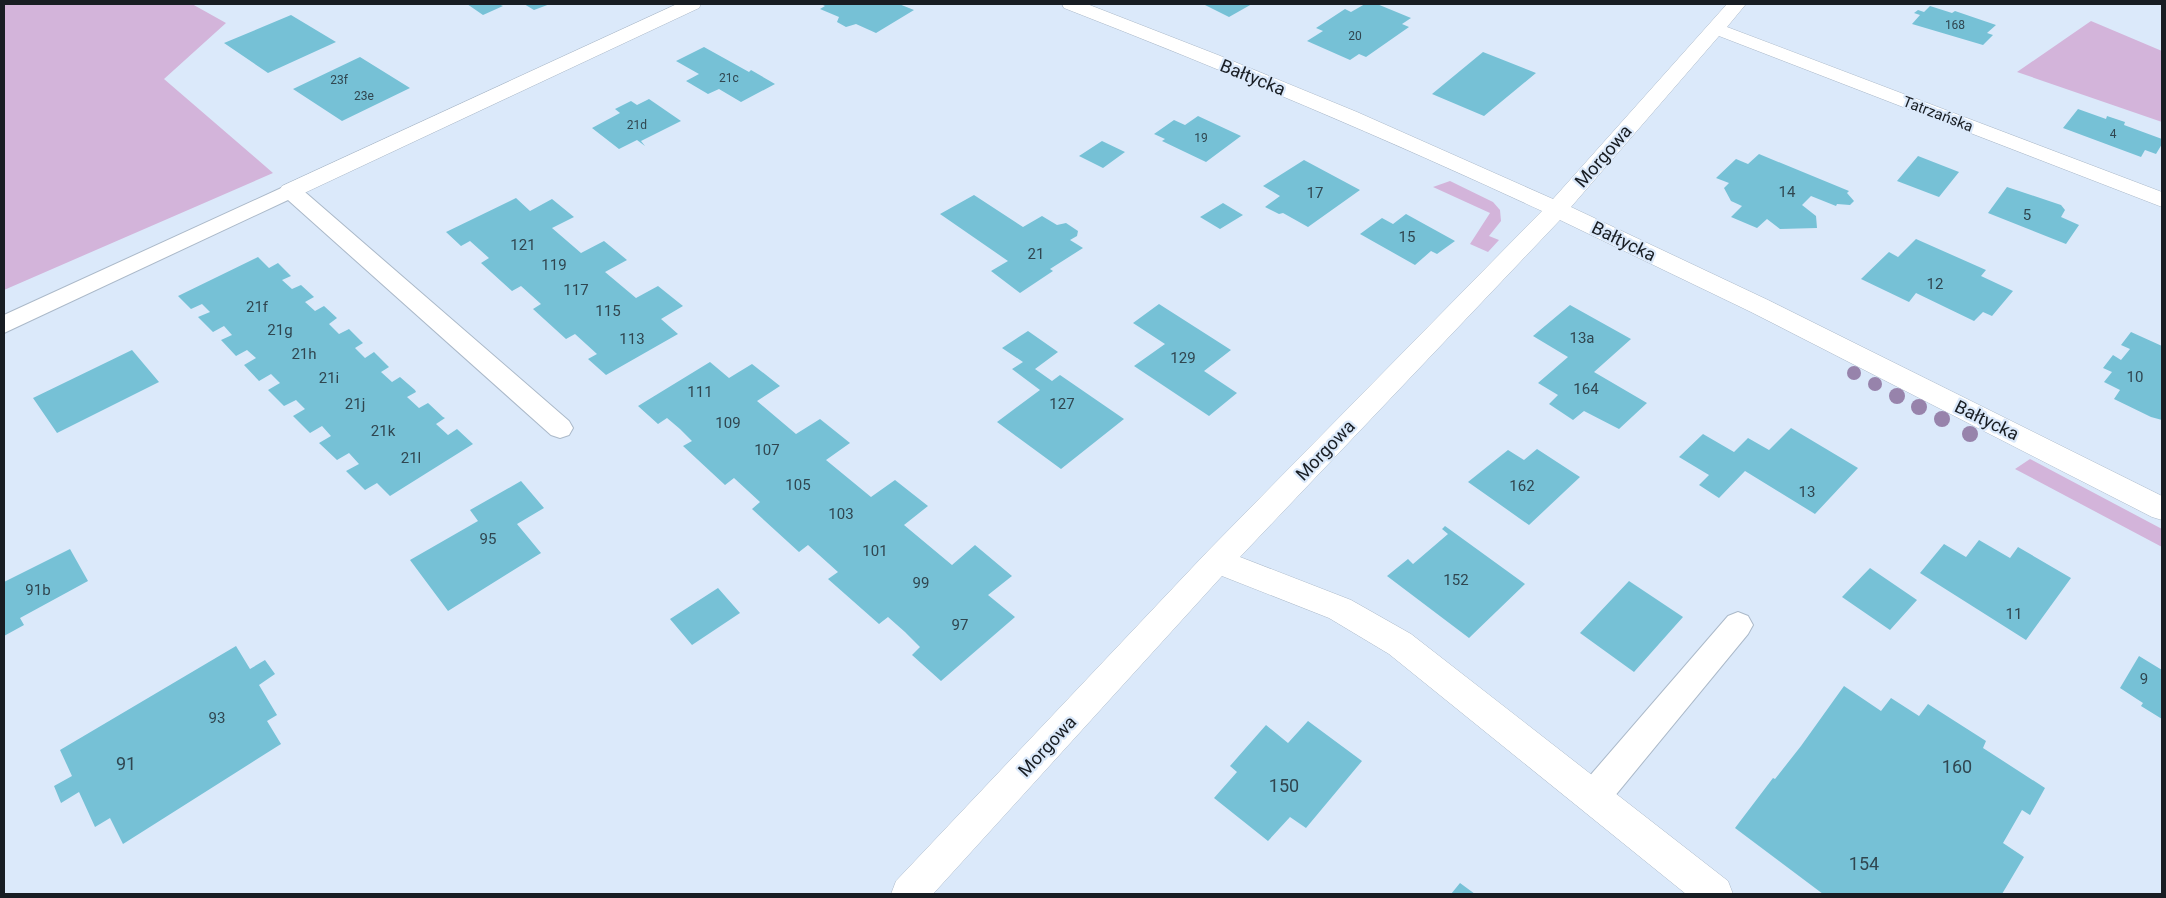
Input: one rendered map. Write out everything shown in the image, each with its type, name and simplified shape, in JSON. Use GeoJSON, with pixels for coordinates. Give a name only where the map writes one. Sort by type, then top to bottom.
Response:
{"type":"FeatureCollection","features":[{"type":"Feature","properties":{"kind":"street"},"geometry":{"type":"LineString","coordinates":[[290,191],[692,4]]}},
{"type":"Feature","properties":{"kind":"street","name":"Bałtycka"},"geometry":{"type":"LineString","coordinates":[[1071,4],[1358,119],[1557,209],[2023,438],[2162,509]]}},
{"type":"Feature","properties":{"kind":"street","name":"Morgowa"},"geometry":{"type":"LineString","coordinates":[[909,894],[1218,561],[1557,209],[1737,4]]}},
{"type":"Feature","properties":{"kind":"street","name":"Tatrzańska"},"geometry":{"type":"LineString","coordinates":[[1714,28],[2162,200]]}},
{"type":"Feature","properties":{"kind":"street"},"geometry":{"type":"LineString","coordinates":[[1218,561],[1259,579],[1340,609],[1400,644],[1715,894]]}},
{"type":"Feature","properties":{"kind":"lane"},"geometry":{"type":"LineString","coordinates":[[4,325],[290,191],[560,428]]}},
{"type":"Feature","properties":{"kind":"lane"},"geometry":{"type":"LineString","coordinates":[[1593,797],[1738,625]]}},
{"type":"Feature","properties":{"kind":"shaded area"},"geometry":{"type":"Polygon","coordinates":[[[4,4],[192,4],[226,23],[164,79],[273,173],[4,290],[4,4]]]}},
{"type":"Feature","properties":{"kind":"shaded area"},"geometry":{"type":"Polygon","coordinates":[[[2091,21],[2162,51],[2162,122],[2017,72],[2091,21]]]}},
{"type":"Feature","properties":{"kind":"shaded area"},"geometry":{"type":"Polygon","coordinates":[[[1450,181],[1493,202],[1500,210],[1501,221],[1489,236],[1499,240],[1488,252],[1470,244],[1490,213],[1433,187],[1450,181]]]}},
{"type":"Feature","properties":{"kind":"shaded area"},"geometry":{"type":"Polygon","coordinates":[[[2030,459],[2162,529],[2162,547],[2015,469],[2030,459]]]}},
{"type":"Feature","properties":{"kind":"building"},"geometry":{"type":"Polygon","coordinates":[[[467,4],[498,4],[503,6],[483,15],[467,4]]]}},
{"type":"Feature","properties":{"kind":"building"},"geometry":{"type":"Polygon","coordinates":[[[524,4],[550,4],[534,10],[524,4]]]}},
{"type":"Feature","properties":{"kind":"building"},"geometry":{"type":"Polygon","coordinates":[[[821,4],[899,4],[914,10],[876,33],[856,24],[846,27],[837,22],[839,17],[820,9],[825,6],[821,4]]]}},
{"type":"Feature","properties":{"kind":"building"},"geometry":{"type":"Polygon","coordinates":[[[1203,4],[1252,4],[1229,17],[1203,4]]]}},
{"type":"Feature","properties":{"kind":"building"},"geometry":{"type":"Polygon","coordinates":[[[1365,4],[1377,4],[1411,18],[1402,24],[1409,27],[1366,57],[1359,54],[1350,60],[1307,41],[1323,31],[1316,28],[1345,9],[1351,12],[1365,4]]]}},
{"type":"Feature","properties":{"kind":"building"},"geometry":{"type":"Polygon","coordinates":[[[1930,6],[1952,13],[1955,11],[1996,25],[1987,33],[1993,35],[1983,45],[1912,24],[1920,15],[1914,13],[1918,10],[1924,12],[1930,6]]]}},
{"type":"Feature","properties":{"kind":"building"},"geometry":{"type":"Polygon","coordinates":[[[291,15],[336,42],[268,73],[224,43],[291,15]]]}},
{"type":"Feature","properties":{"kind":"building"},"geometry":{"type":"Polygon","coordinates":[[[704,47],[775,84],[741,102],[719,89],[708,94],[686,81],[699,74],[676,61],[704,47]]]}},
{"type":"Feature","properties":{"kind":"building"},"geometry":{"type":"Polygon","coordinates":[[[1483,52],[1536,73],[1484,116],[1432,94],[1483,52]]]}},
{"type":"Feature","properties":{"kind":"building"},"geometry":{"type":"Polygon","coordinates":[[[360,57],[410,88],[342,121],[293,89],[360,57]]]}},
{"type":"Feature","properties":{"kind":"building"},"geometry":{"type":"Polygon","coordinates":[[[649,99],[681,121],[641,141],[645,146],[637,140],[619,149],[592,128],[620,113],[615,109],[631,101],[637,105],[649,99]]]}},
{"type":"Feature","properties":{"kind":"building"},"geometry":{"type":"Polygon","coordinates":[[[2078,109],[2106,119],[2107,116],[2125,122],[2124,125],[2162,139],[2162,144],[2156,154],[2145,150],[2141,157],[2063,128],[2078,109]]]}},
{"type":"Feature","properties":{"kind":"building"},"geometry":{"type":"Polygon","coordinates":[[[1198,116],[1241,136],[1206,162],[1162,141],[1165,139],[1154,134],[1174,120],[1185,125],[1198,116]]]}},
{"type":"Feature","properties":{"kind":"building"},"geometry":{"type":"Polygon","coordinates":[[[1102,141],[1125,152],[1103,168],[1079,156],[1102,141]]]}},
{"type":"Feature","properties":{"kind":"building"},"geometry":{"type":"Polygon","coordinates":[[[1759,154],[1849,191],[1847,193],[1854,201],[1850,205],[1837,204],[1836,206],[1811,196],[1802,205],[1816,216],[1817,228],[1780,229],[1767,219],[1757,228],[1731,217],[1742,206],[1731,201],[1724,188],[1729,183],[1716,178],[1736,159],[1748,164],[1759,154]]]}},
{"type":"Feature","properties":{"kind":"building"},"geometry":{"type":"Polygon","coordinates":[[[1918,156],[1959,172],[1939,197],[1897,181],[1918,156]]]}},
{"type":"Feature","properties":{"kind":"building"},"geometry":{"type":"Polygon","coordinates":[[[1304,160],[1360,190],[1308,227],[1283,213],[1279,214],[1265,207],[1280,196],[1263,186],[1304,160]]]}},
{"type":"Feature","properties":{"kind":"building"},"geometry":{"type":"Polygon","coordinates":[[[2007,187],[2061,205],[2065,210],[2061,217],[2079,225],[2066,244],[1988,213],[2007,187]]]}},
{"type":"Feature","properties":{"kind":"building"},"geometry":{"type":"Polygon","coordinates":[[[974,195],[1023,227],[1042,216],[1057,225],[1066,223],[1078,231],[1077,236],[1070,240],[1083,248],[1050,269],[1053,271],[1020,293],[991,271],[1008,261],[940,214],[974,195]]]}},
{"type":"Feature","properties":{"kind":"building"},"geometry":{"type":"Polygon","coordinates":[[[516,198],[530,211],[552,199],[574,217],[552,228],[581,253],[604,241],[627,260],[605,272],[636,298],[658,286],[683,306],[661,319],[678,334],[606,375],[588,359],[597,354],[575,334],[566,339],[533,309],[541,304],[521,286],[512,291],[481,263],[489,258],[470,241],[461,246],[446,232],[516,198]]]}},
{"type":"Feature","properties":{"kind":"building"},"geometry":{"type":"Polygon","coordinates":[[[1223,203],[1243,215],[1220,229],[1200,217],[1223,203]]]}},
{"type":"Feature","properties":{"kind":"building"},"geometry":{"type":"Polygon","coordinates":[[[1406,214],[1455,241],[1437,254],[1431,251],[1415,265],[1360,234],[1382,218],[1393,224],[1406,214]]]}},
{"type":"Feature","properties":{"kind":"building"},"geometry":{"type":"Polygon","coordinates":[[[1916,239],[1986,270],[1981,276],[2013,291],[1992,316],[1983,312],[1974,321],[1916,293],[1909,302],[1861,279],[1889,252],[1898,257],[1916,239]]]}},
{"type":"Feature","properties":{"kind":"building"},"geometry":{"type":"Polygon","coordinates":[[[258,257],[269,268],[278,263],[291,276],[282,280],[292,289],[301,285],[313,296],[305,302],[315,311],[324,306],[337,318],[329,324],[339,334],[349,329],[363,343],[355,348],[365,358],[374,352],[389,367],[381,372],[392,382],[400,377],[415,390],[416,392],[407,397],[419,408],[428,403],[445,418],[436,424],[448,435],[457,429],[473,444],[390,496],[377,483],[365,490],[346,471],[359,464],[349,453],[337,460],[319,443],[331,436],[322,426],[310,433],[293,416],[305,409],[296,400],[284,406],[268,390],[280,383],[271,374],[259,381],[244,365],[256,358],[247,350],[236,356],[221,340],[232,335],[224,326],[213,332],[198,317],[210,312],[202,304],[191,309],[178,296],[258,257]]]}},
{"type":"Feature","properties":{"kind":"building"},"geometry":{"type":"Polygon","coordinates":[[[1159,304],[1231,350],[1204,371],[1237,393],[1209,416],[1134,366],[1165,344],[1133,323],[1159,304]]]}},
{"type":"Feature","properties":{"kind":"building"},"geometry":{"type":"Polygon","coordinates":[[[1570,305],[1631,339],[1594,372],[1647,403],[1619,429],[1584,411],[1573,420],[1549,404],[1558,395],[1538,383],[1568,357],[1533,336],[1570,305]]]}},
{"type":"Feature","properties":{"kind":"building"},"geometry":{"type":"Polygon","coordinates":[[[1028,331],[1058,352],[1035,369],[1052,381],[1060,375],[1124,419],[1061,469],[997,422],[1040,390],[1012,369],[1023,362],[1002,348],[1028,331]]]}},
{"type":"Feature","properties":{"kind":"building"},"geometry":{"type":"Polygon","coordinates":[[[2131,332],[2162,346],[2162,420],[2151,417],[2114,399],[2120,390],[2104,382],[2112,372],[2103,368],[2113,355],[2121,360],[2130,349],[2121,345],[2131,332]]]}},
{"type":"Feature","properties":{"kind":"building"},"geometry":{"type":"Polygon","coordinates":[[[132,350],[159,382],[57,433],[33,398],[132,350]]]}},
{"type":"Feature","properties":{"kind":"building"},"geometry":{"type":"Polygon","coordinates":[[[710,362],[729,378],[752,364],[780,386],[757,401],[796,434],[820,419],[850,443],[826,460],[871,497],[895,480],[928,506],[904,525],[952,565],[975,545],[1012,576],[988,595],[1015,617],[941,681],[912,655],[920,647],[905,632],[888,617],[879,624],[828,579],[838,572],[808,545],[799,552],[752,509],[760,502],[734,478],[725,485],[683,446],[692,441],[680,429],[667,418],[658,424],[638,406],[710,362]]]}},
{"type":"Feature","properties":{"kind":"building"},"geometry":{"type":"Polygon","coordinates":[[[1791,428],[1858,468],[1815,514],[1745,471],[1719,498],[1699,485],[1709,475],[1679,457],[1703,434],[1734,452],[1748,438],[1769,450],[1791,428]]]}},
{"type":"Feature","properties":{"kind":"building"},"geometry":{"type":"Polygon","coordinates":[[[1537,449],[1580,477],[1529,525],[1468,482],[1508,450],[1524,460],[1537,449]]]}},
{"type":"Feature","properties":{"kind":"building"},"geometry":{"type":"Polygon","coordinates":[[[521,481],[544,508],[517,524],[541,553],[448,611],[410,560],[478,521],[470,510],[521,481]]]}},
{"type":"Feature","properties":{"kind":"building"},"geometry":{"type":"Polygon","coordinates":[[[1445,526],[1525,584],[1469,638],[1387,576],[1408,559],[1413,564],[1448,534],[1442,529],[1445,526]]]}},
{"type":"Feature","properties":{"kind":"building"},"geometry":{"type":"Polygon","coordinates":[[[1979,540],[2010,558],[2018,547],[2071,578],[2026,640],[1920,573],[1944,544],[1966,557],[1979,540]]]}},
{"type":"Feature","properties":{"kind":"building"},"geometry":{"type":"Polygon","coordinates":[[[70,549],[88,581],[20,618],[24,625],[4,636],[4,582],[70,549]]]}},
{"type":"Feature","properties":{"kind":"building"},"geometry":{"type":"Polygon","coordinates":[[[1870,568],[1917,600],[1890,630],[1842,597],[1870,568]]]}},
{"type":"Feature","properties":{"kind":"building"},"geometry":{"type":"Polygon","coordinates":[[[1629,581],[1683,617],[1634,672],[1580,633],[1629,581]]]}},
{"type":"Feature","properties":{"kind":"building"},"geometry":{"type":"Polygon","coordinates":[[[718,588],[740,613],[692,645],[670,619],[718,588]]]}},
{"type":"Feature","properties":{"kind":"building"},"geometry":{"type":"Polygon","coordinates":[[[236,646],[250,669],[265,660],[275,674],[259,685],[277,715],[267,721],[281,744],[123,844],[110,818],[95,827],[79,792],[61,803],[54,786],[72,776],[60,750],[236,646]]]}},
{"type":"Feature","properties":{"kind":"building"},"geometry":{"type":"Polygon","coordinates":[[[2139,656],[2162,670],[2162,719],[2141,706],[2143,703],[2120,688],[2139,656]]]}},
{"type":"Feature","properties":{"kind":"building"},"geometry":{"type":"Polygon","coordinates":[[[1844,686],[1881,711],[1891,698],[1919,716],[1928,704],[1986,741],[1983,748],[2045,788],[2030,815],[2022,810],[2003,843],[2024,857],[2002,894],[1823,894],[1735,828],[1773,778],[1775,779],[1801,746],[1844,686]]]}},
{"type":"Feature","properties":{"kind":"building"},"geometry":{"type":"Polygon","coordinates":[[[1308,721],[1362,761],[1306,828],[1290,817],[1268,841],[1214,798],[1237,772],[1230,766],[1266,725],[1288,743],[1308,721]]]}},
{"type":"Feature","properties":{"kind":"building"},"geometry":{"type":"Polygon","coordinates":[[[1460,883],[1475,894],[1451,894],[1460,883]]]}}]}
